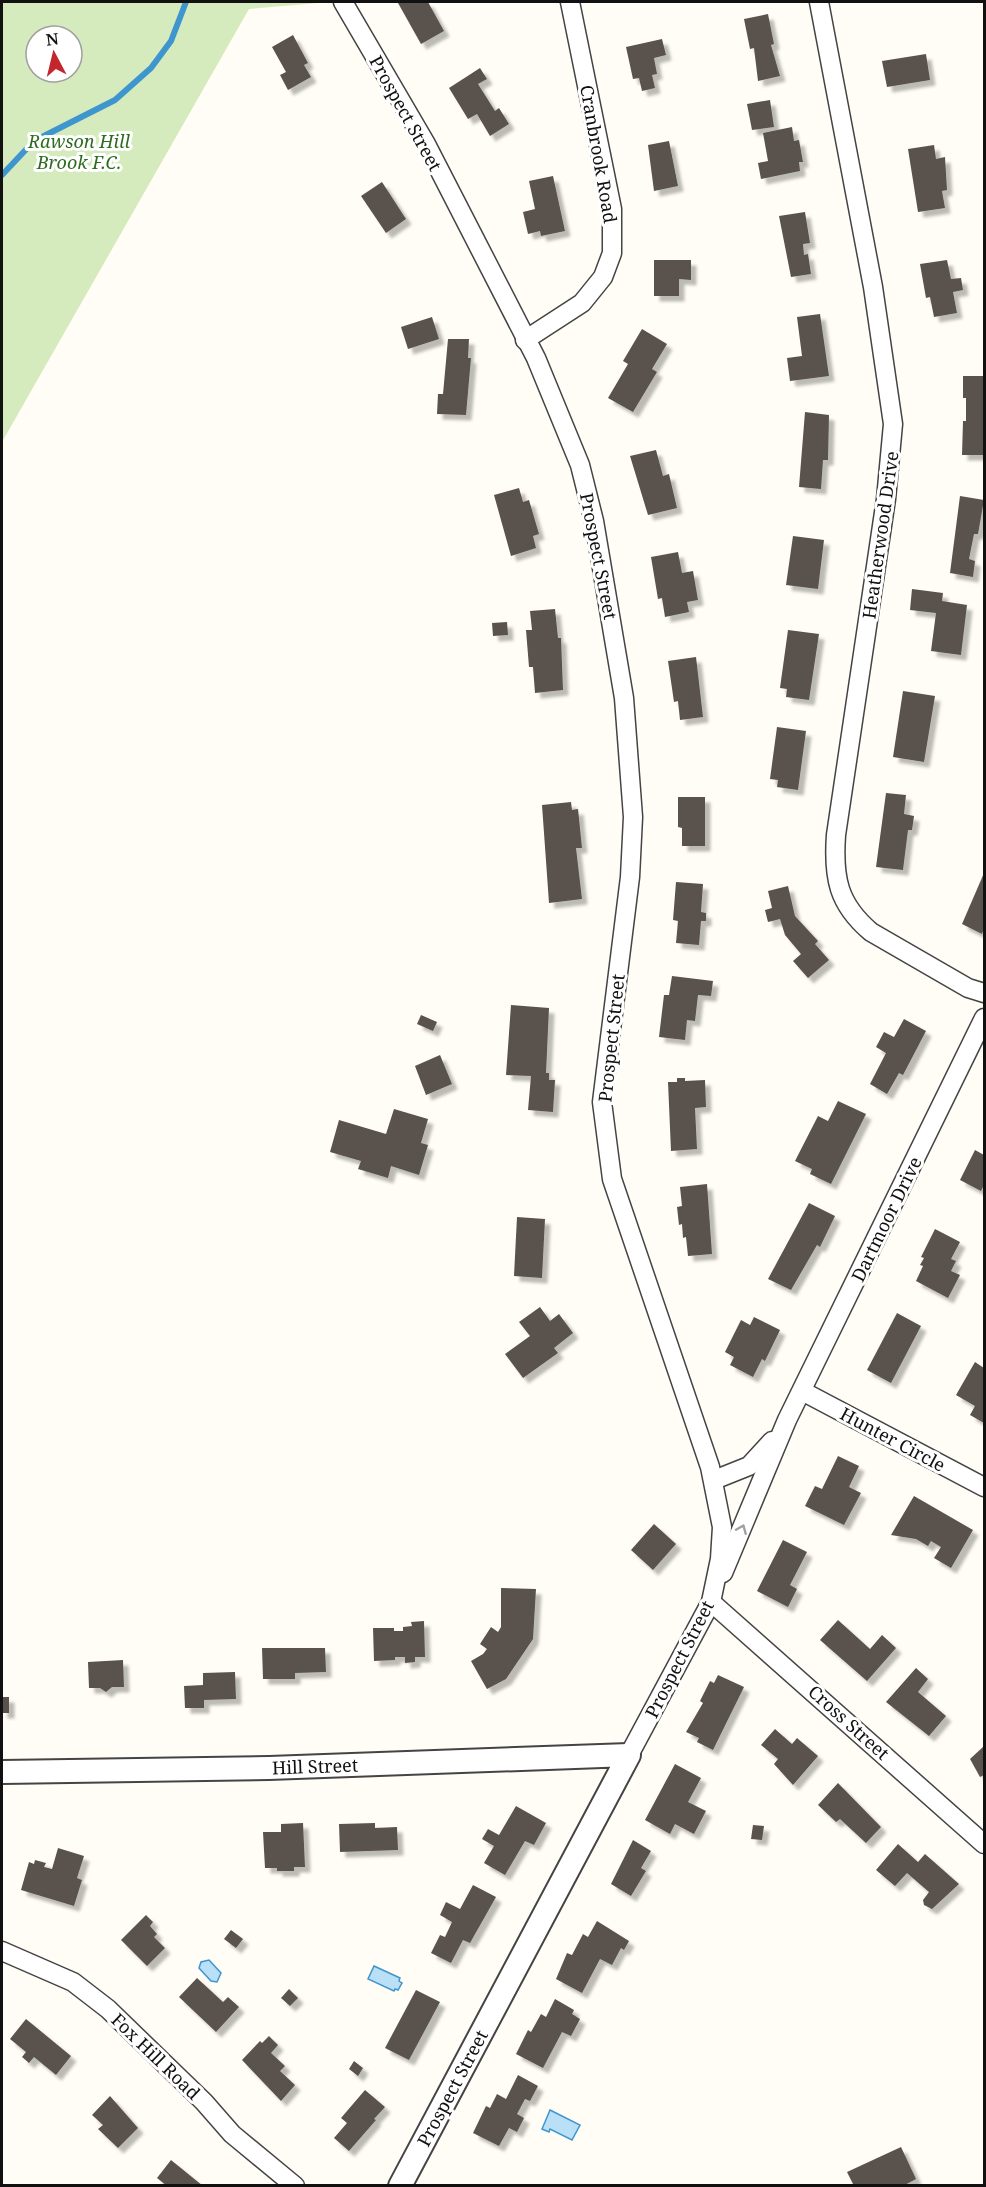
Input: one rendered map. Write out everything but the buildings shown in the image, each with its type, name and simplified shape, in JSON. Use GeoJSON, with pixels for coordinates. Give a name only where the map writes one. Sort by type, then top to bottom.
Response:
{"type":"FeatureCollection","features":[{"type":"Feature","properties":{"kind":"street","name":"Prospect Street"},"geometry":{"type":"LineString","coordinates":[[343,2],[426,144],[558,406],[580,465],[596,533],[624,698],[633,817],[630,877],[602,1102],[612,1179],[714,1480],[720,1514],[720,1559],[711,1602],[400,2186]]}},
{"type":"Feature","properties":{"kind":"street","name":"Cranbrook Road"},"geometry":{"type":"LineString","coordinates":[[525,340],[582,303],[603,277],[612,253],[612,209],[570,2]]}},
{"type":"Feature","properties":{"kind":"street","name":"Heatherwood Drive"},"geometry":{"type":"LineString","coordinates":[[819,2],[873,287],[893,424],[886,500],[836,835],[836,874],[844,903],[858,921],[871,932],[968,987],[984,993]]}},
{"type":"Feature","properties":{"kind":"street","name":"Dartmoor Drive"},"geometry":{"type":"LineString","coordinates":[[711,1602],[788,1420],[984,1018]]}},
{"type":"Feature","properties":{"kind":"street","name":"Hunter Circle"},"geometry":{"type":"LineString","coordinates":[[802,1391],[984,1487]]}},
{"type":"Feature","properties":{"kind":"street","name":"Dartmoor Drive"},"geometry":{"type":"LineString","coordinates":[[714,1480],[740,1471],[757,1461],[788,1420]]}},
{"type":"Feature","properties":{"kind":"street"},"geometry":{"type":"LineString","coordinates":[[720,1514],[756,1496]]}},
{"type":"Feature","properties":{"kind":"street","name":"Cross Street"},"geometry":{"type":"LineString","coordinates":[[711,1602],[984,1844]]}},
{"type":"Feature","properties":{"kind":"street","name":"Hill Street"},"geometry":{"type":"LineString","coordinates":[[2,1772],[269,1768],[629,1755]]}},
{"type":"Feature","properties":{"kind":"street","name":"Fox Hill Road"},"geometry":{"type":"LineString","coordinates":[[2,1951],[73,1982],[108,2009],[204,2102],[232,2134],[295,2186]]}},
{"type":"Feature","properties":{"kind":"green space","name":"Rawson Hill Brook F.C."},"geometry":{"type":"Polygon","coordinates":[[[2,2],[318,3],[249,9],[2,442],[2,2]]]}},
{"type":"Feature","properties":{"kind":"water"},"geometry":{"type":"Polygon","coordinates":[[[209,1960],[221,1973],[217,1982],[211,1981],[199,1968],[201,1962],[209,1960]]]}},
{"type":"Feature","properties":{"kind":"water"},"geometry":{"type":"Polygon","coordinates":[[[374,1966],[400,1978],[399,1981],[402,1983],[398,1990],[394,1991],[368,1979],[374,1966]]]}},
{"type":"Feature","properties":{"kind":"water"},"geometry":{"type":"Polygon","coordinates":[[[550,2110],[580,2125],[572,2140],[550,2129],[549,2132],[542,2129],[550,2110]]]}},
{"type":"Feature","properties":{"kind":"waterway"},"geometry":{"type":"LineString","coordinates":[[2,175],[34,141],[115,100],[151,68],[171,41],[186,2]]}}]}
